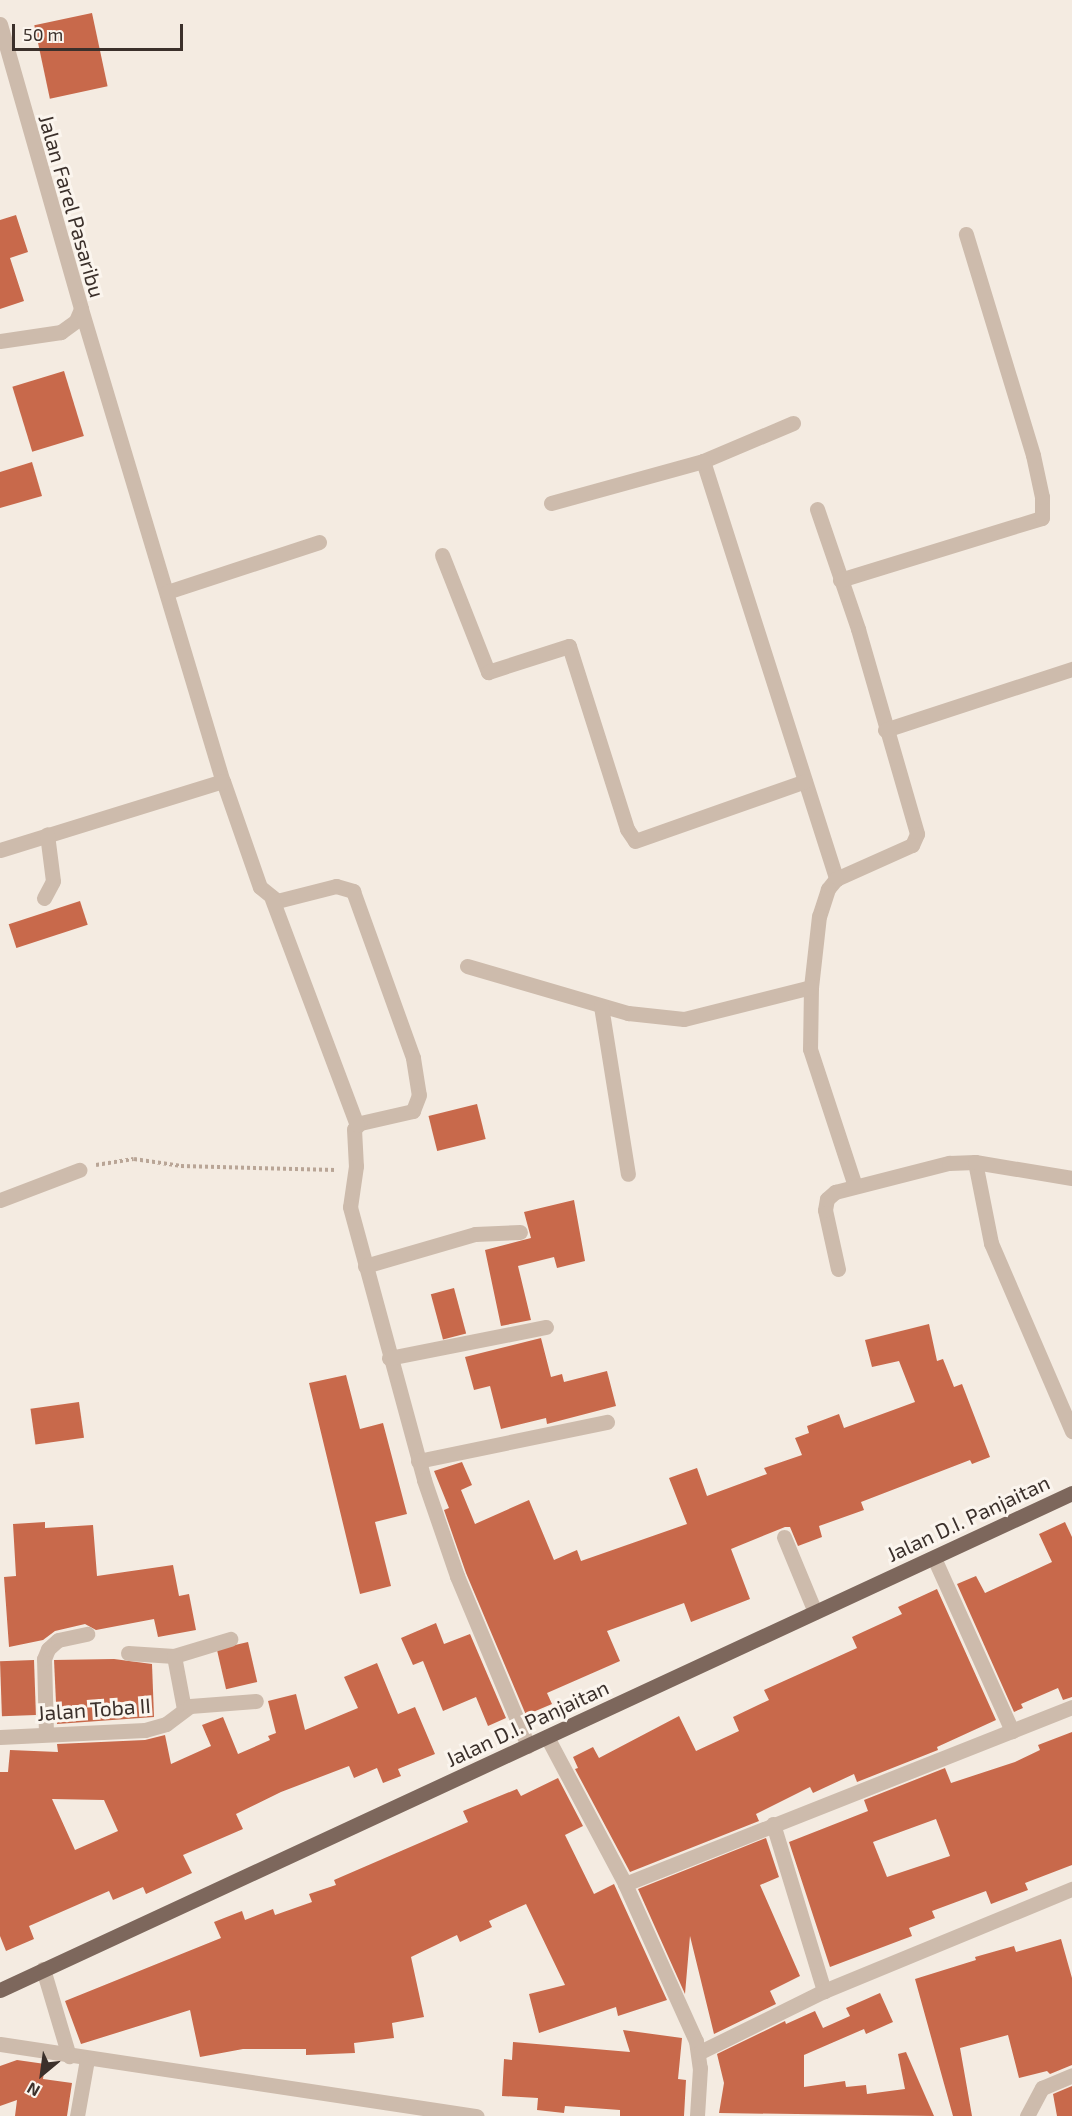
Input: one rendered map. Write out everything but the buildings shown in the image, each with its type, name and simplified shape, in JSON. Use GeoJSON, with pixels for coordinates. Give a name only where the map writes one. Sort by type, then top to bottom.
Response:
{"type":"FeatureCollection","features":[{"type":"Feature","properties":{"kind":"main road","name":"Jalan D.I. Panjaitan"},"geometry":{"type":"LineString","coordinates":[[0,1990],[1072,1493]]}},
{"type":"Feature","properties":{"kind":"street","name":"Jalan Farel Pasaribu"},"geometry":{"type":"LineString","coordinates":[[0,24],[81,309],[76,321],[61,332],[0,341]]}},
{"type":"Feature","properties":{"kind":"street"},"geometry":{"type":"LineString","coordinates":[[840,580],[1042,518],[1033,455],[966,234]]}},
{"type":"Feature","properties":{"kind":"street"},"geometry":{"type":"LineString","coordinates":[[81,309],[223,781],[260,887],[272,899],[357,1125],[353,1135],[355,1170],[350,1207],[417,1461],[457,1576],[528,1746]]}},
{"type":"Feature","properties":{"kind":"street"},"geometry":{"type":"LineString","coordinates":[[551,503],[703,461],[793,423]]}},
{"type":"Feature","properties":{"kind":"street"},"geometry":{"type":"LineString","coordinates":[[703,461],[836,879]]}},
{"type":"Feature","properties":{"kind":"street"},"geometry":{"type":"LineString","coordinates":[[818,509],[916,826],[916,838],[912,845],[836,879],[828,889],[819,916],[811,987],[810,1049],[815,1072],[842,1138],[855,1186]]}},
{"type":"Feature","properties":{"kind":"street"},"geometry":{"type":"LineString","coordinates":[[168,592],[319,542]]}},
{"type":"Feature","properties":{"kind":"street"},"geometry":{"type":"LineString","coordinates":[[442,555],[488,672],[569,646],[627,829],[635,840],[805,781]]}},
{"type":"Feature","properties":{"kind":"street"},"geometry":{"type":"LineString","coordinates":[[885,730],[1072,669]]}},
{"type":"Feature","properties":{"kind":"street"},"geometry":{"type":"LineString","coordinates":[[0,850],[223,781]]}},
{"type":"Feature","properties":{"kind":"street"},"geometry":{"type":"LineString","coordinates":[[44,898],[53,881],[47,834]]}},
{"type":"Feature","properties":{"kind":"street"},"geometry":{"type":"LineString","coordinates":[[272,899],[283,901],[336,886],[348,888],[355,894],[419,1081],[418,1103],[411,1113],[357,1125]]}},
{"type":"Feature","properties":{"kind":"street"},"geometry":{"type":"LineString","coordinates":[[467,966],[602,1006],[684,1020],[811,987]]}},
{"type":"Feature","properties":{"kind":"street"},"geometry":{"type":"LineString","coordinates":[[602,1006],[628,1174]]}},
{"type":"Feature","properties":{"kind":"street"},"geometry":{"type":"LineString","coordinates":[[975,1162],[991,1243],[1072,1431]]}},
{"type":"Feature","properties":{"kind":"street"},"geometry":{"type":"LineString","coordinates":[[838,1269],[826,1204],[835,1192],[929,1166],[975,1162],[1072,1178]]}},
{"type":"Feature","properties":{"kind":"street"},"geometry":{"type":"LineString","coordinates":[[0,1200],[78,1170]]}},
{"type":"Feature","properties":{"kind":"street"},"geometry":{"type":"LineString","coordinates":[[365,1266],[423,1252],[475,1234],[520,1232]]}},
{"type":"Feature","properties":{"kind":"street"},"geometry":{"type":"LineString","coordinates":[[389,1358],[546,1327]]}},
{"type":"Feature","properties":{"kind":"street"},"geometry":{"type":"LineString","coordinates":[[417,1461],[607,1422]]}},
{"type":"Feature","properties":{"kind":"street"},"geometry":{"type":"LineString","coordinates":[[784,1537],[815,1612]]}},
{"type":"Feature","properties":{"kind":"street"},"geometry":{"type":"LineString","coordinates":[[934,1558],[1012,1731]]}},
{"type":"Feature","properties":{"kind":"street"},"geometry":{"type":"LineString","coordinates":[[46,1734],[44,1659],[48,1649],[58,1640],[87,1634]]}},
{"type":"Feature","properties":{"kind":"street"},"geometry":{"type":"LineString","coordinates":[[128,1653],[174,1656],[230,1639]]}},
{"type":"Feature","properties":{"kind":"street"},"geometry":{"type":"LineString","coordinates":[[174,1656],[184,1709]]}},
{"type":"Feature","properties":{"kind":"street","name":"Jalan Toba II"},"geometry":{"type":"LineString","coordinates":[[0,1737],[146,1730],[166,1724],[184,1709],[256,1701]]}},
{"type":"Feature","properties":{"kind":"street"},"geometry":{"type":"LineString","coordinates":[[625,1884],[1072,1707]]}},
{"type":"Feature","properties":{"kind":"street"},"geometry":{"type":"LineString","coordinates":[[547,1737],[625,1884],[700,2052],[697,2116]]}},
{"type":"Feature","properties":{"kind":"street"},"geometry":{"type":"LineString","coordinates":[[772,1824],[824,1991]]}},
{"type":"Feature","properties":{"kind":"street"},"geometry":{"type":"LineString","coordinates":[[700,2052],[824,1991],[1072,1889]]}},
{"type":"Feature","properties":{"kind":"street"},"geometry":{"type":"LineString","coordinates":[[43,1969],[69,2056]]}},
{"type":"Feature","properties":{"kind":"street"},"geometry":{"type":"LineString","coordinates":[[0,2044],[87,2059],[477,2116]]}},
{"type":"Feature","properties":{"kind":"street"},"geometry":{"type":"LineString","coordinates":[[77,2116],[87,2059]]}},
{"type":"Feature","properties":{"kind":"street"},"geometry":{"type":"LineString","coordinates":[[1027,2116],[1042,2088],[1072,2075]]}},
{"type":"Feature","properties":{"kind":"path"},"geometry":{"type":"LineString","coordinates":[[78,1170],[134,1159],[181,1166],[355,1170]]}}]}
